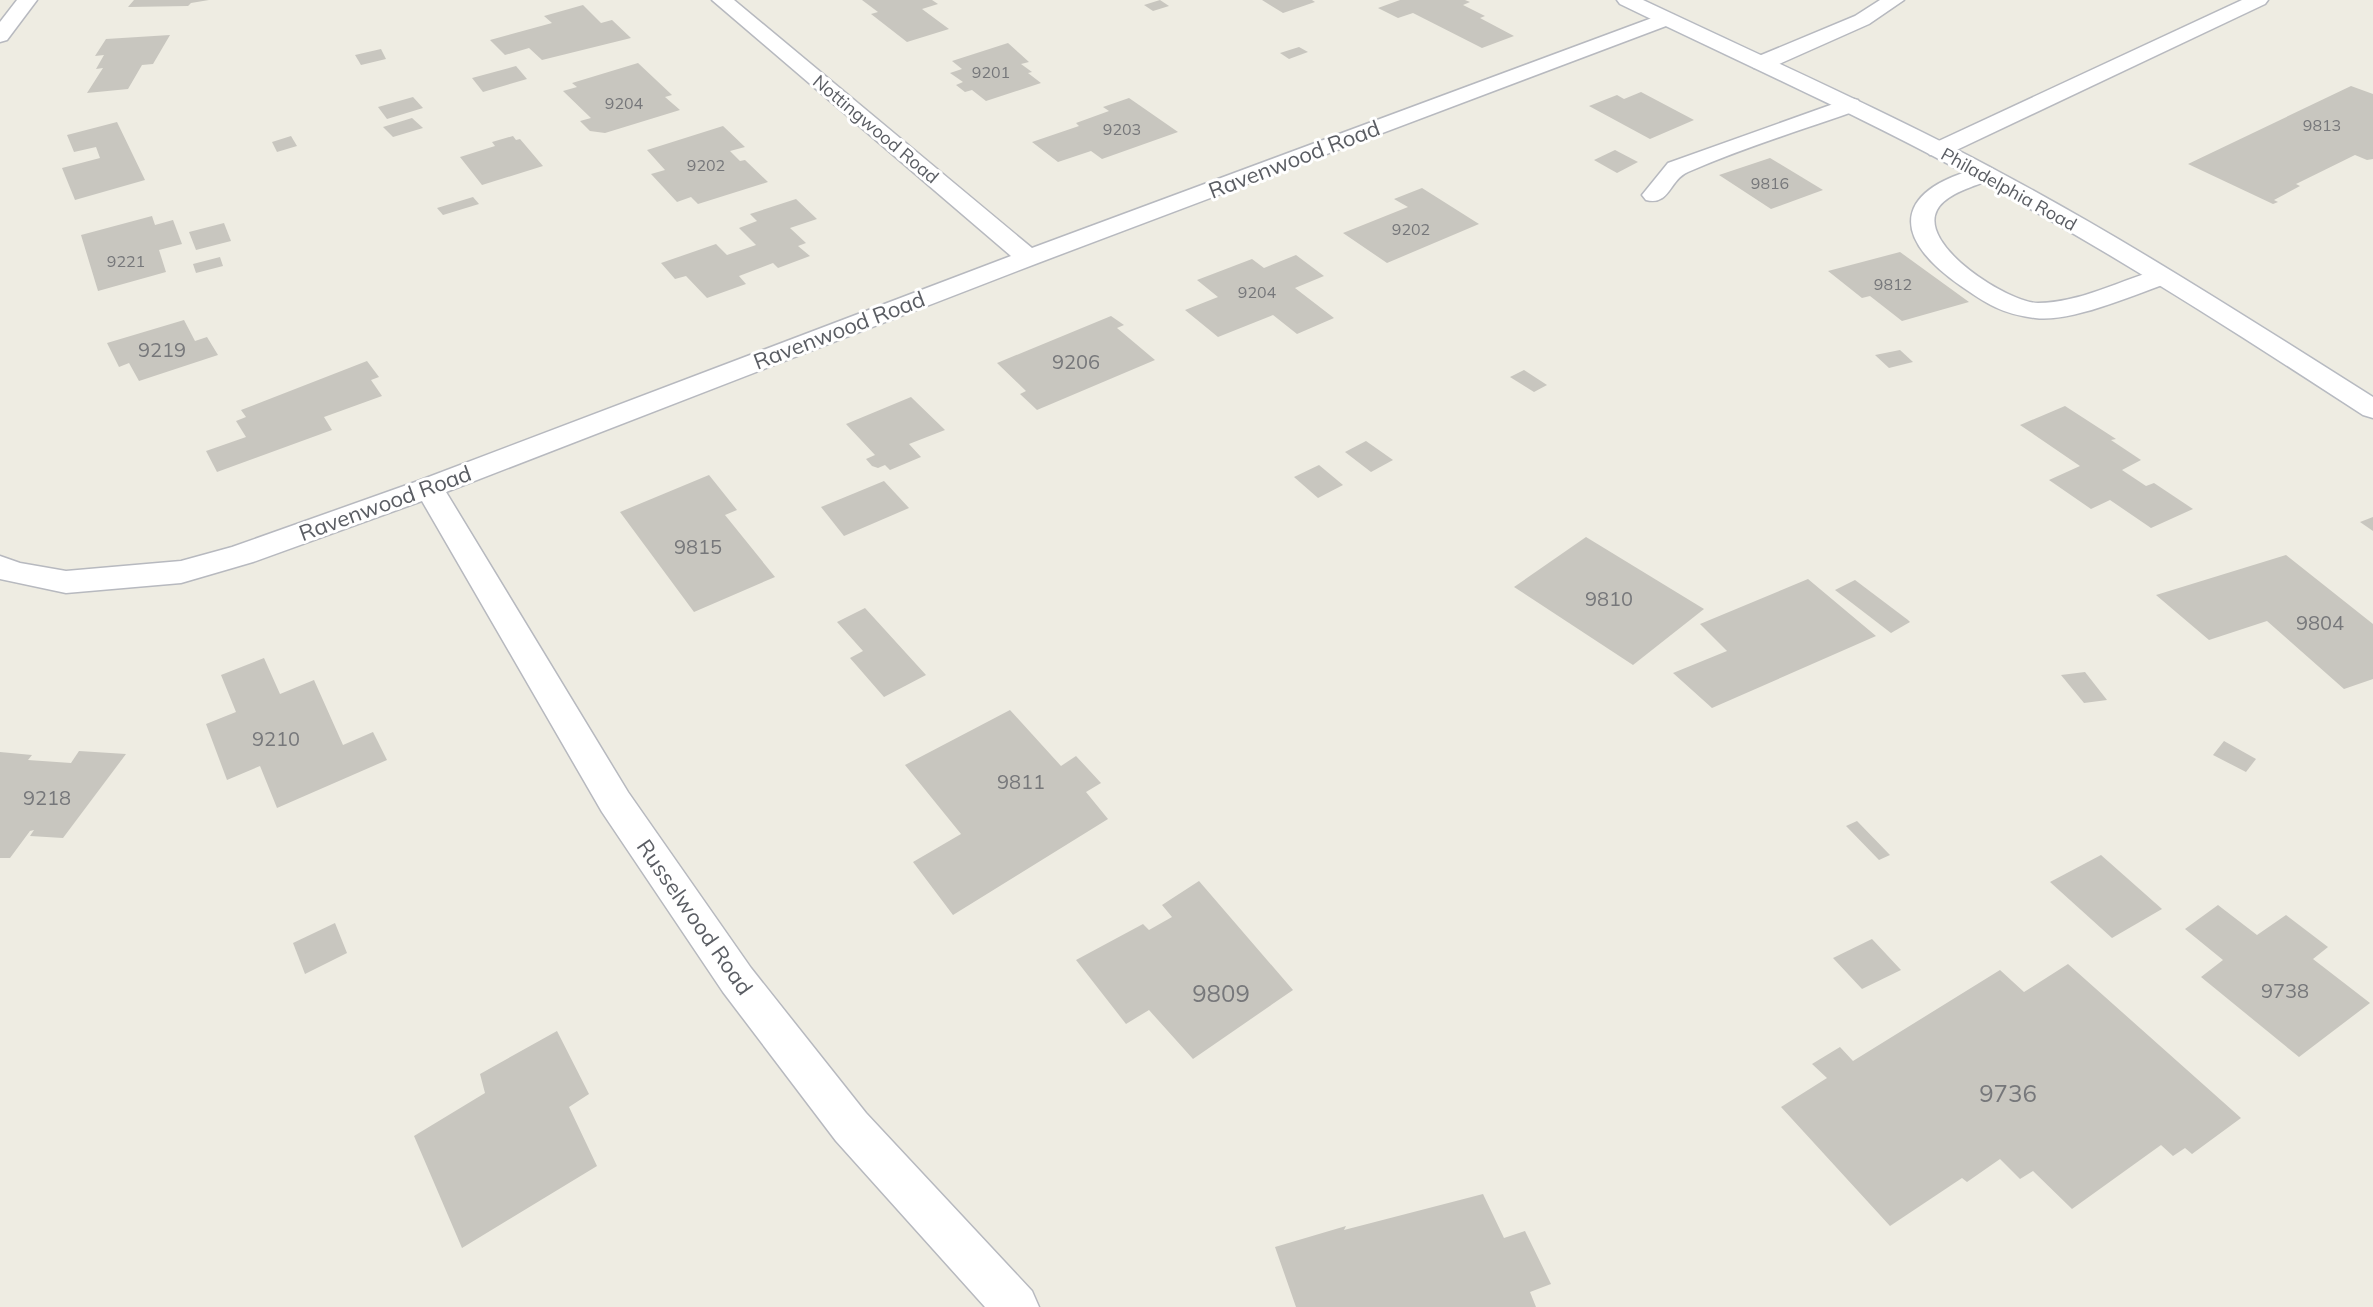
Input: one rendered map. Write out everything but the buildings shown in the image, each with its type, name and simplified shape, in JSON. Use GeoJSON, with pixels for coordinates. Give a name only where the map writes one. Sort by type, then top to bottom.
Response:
{"type":"FeatureCollection","features":[{"type":"Feature","properties":{"kind":"street"},"geometry":{"type":"LineString","coordinates":[[0,36],[27,0]]}},
{"type":"Feature","properties":{"kind":"street","name":"Nottingwood Road"},"geometry":{"type":"LineString","coordinates":[[722,0],[1029,258]]}},
{"type":"Feature","properties":{"kind":"street","name":"Philadelphia Road"},"geometry":{"type":"LineString","coordinates":[[1627,0],[1850,105],[1984,174],[2162,277],[2373,409]]}},
{"type":"Feature","properties":{"kind":"street"},"geometry":{"type":"LineString","coordinates":[[1762,63],[1862,20],[1894,0]]}},
{"type":"Feature","properties":{"kind":"street"},"geometry":{"type":"LineString","coordinates":[[1938,150],[2258,0]]}},
{"type":"Feature","properties":{"kind":"street","name":"Ravenwood Road"},"geometry":{"type":"LineString","coordinates":[[0,567],[14,573],[66,582],[181,572],[242,555],[429,488],[1029,258],[1667,19]]}},
{"type":"Feature","properties":{"kind":"street"},"geometry":{"type":"LineString","coordinates":[[1654,195],[1676,168],[1850,105]]}},
{"type":"Feature","properties":{"kind":"street"},"geometry":{"type":"LineString","coordinates":[[1984,174],[1938,194],[1925,209],[1922,223],[1926,241],[1953,269],[2006,305],[2037,311],[2067,308],[2162,277]]}},
{"type":"Feature","properties":{"kind":"street","name":"Russelwood Road"},"geometry":{"type":"LineString","coordinates":[[429,488],[615,802],[737,980],[851,1127],[1016,1307]]}}]}
